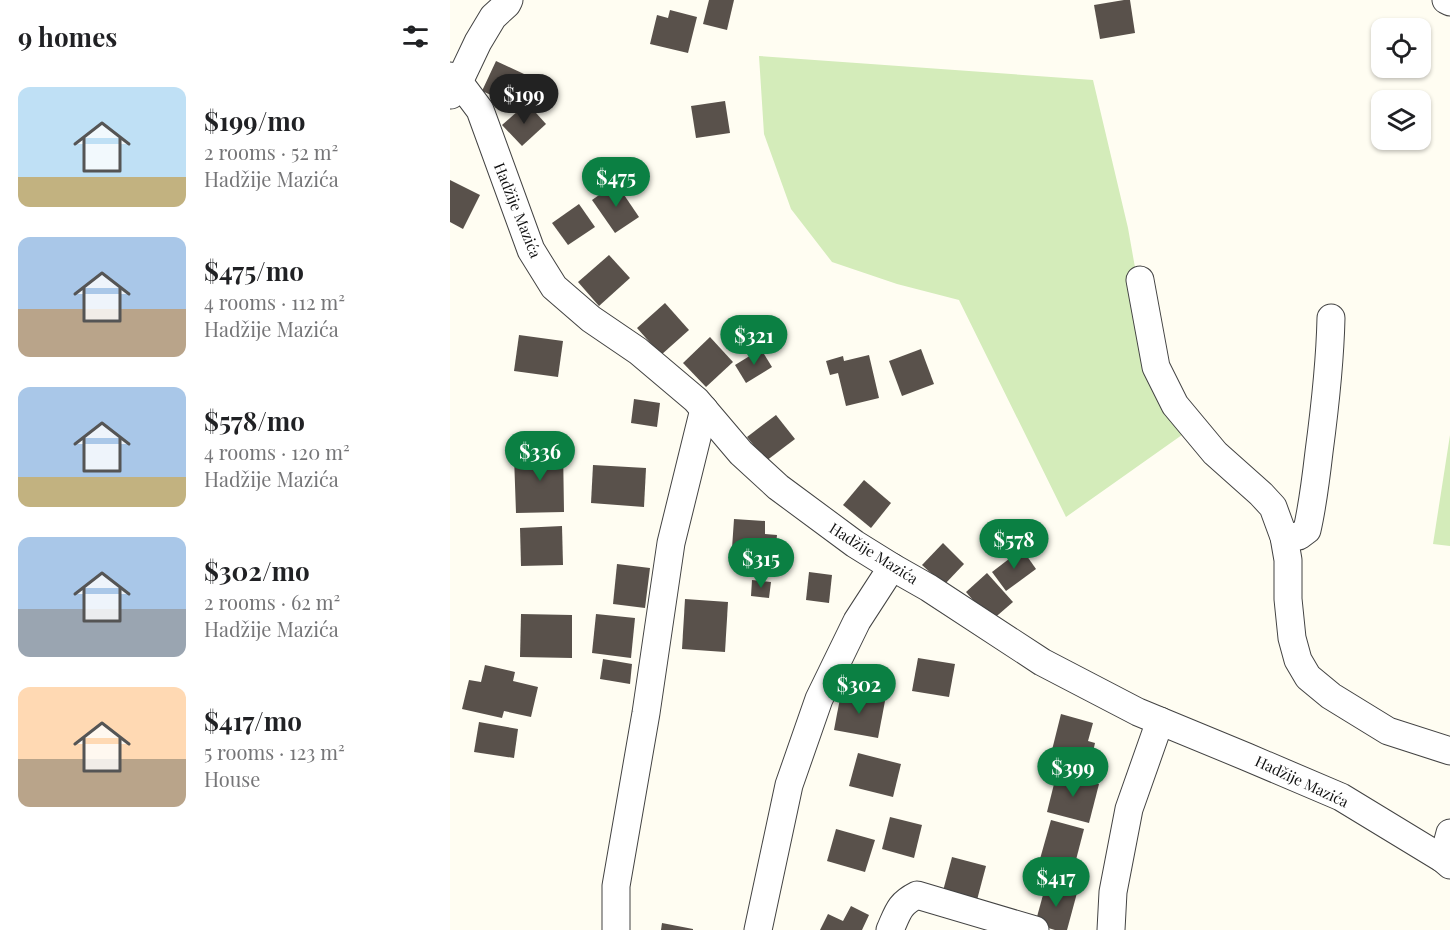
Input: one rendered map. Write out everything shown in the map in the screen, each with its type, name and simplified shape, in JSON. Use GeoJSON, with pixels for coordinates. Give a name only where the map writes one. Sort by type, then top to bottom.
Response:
{"type":"FeatureCollection","features":[{"type":"Feature","properties":{"kind":"street"},"geometry":{"type":"LineString","coordinates":[[453,85],[493,17],[509,0]]}},
{"type":"Feature","properties":{"kind":"street","name":"Hadžije Mazića"},"geometry":{"type":"LineString","coordinates":[[453,85],[480,110],[531,250],[555,287],[591,319],[638,351],[696,400],[741,453],[778,487],[855,544],[929,588],[1042,662],[1138,712],[1341,797],[1446,862]]}},
{"type":"Feature","properties":{"kind":"street"},"geometry":{"type":"LineString","coordinates":[[1140,280],[1156,367],[1175,405],[1215,453],[1273,507],[1284,537],[1288,560],[1288,599],[1292,638],[1298,660],[1308,677],[1331,696],[1388,731],[1450,751]]}},
{"type":"Feature","properties":{"kind":"street"},"geometry":{"type":"LineString","coordinates":[[1284,537],[1299,536],[1307,530],[1312,511],[1326,402],[1331,318]]}},
{"type":"Feature","properties":{"kind":"street"},"geometry":{"type":"LineString","coordinates":[[616,930],[616,886],[646,713],[671,543],[704,409]]}},
{"type":"Feature","properties":{"kind":"street"},"geometry":{"type":"LineString","coordinates":[[758,930],[789,785],[819,699],[857,621],[892,567]]}},
{"type":"Feature","properties":{"kind":"street"},"geometry":{"type":"LineString","coordinates":[[1111,930],[1113,892],[1129,809],[1160,721]]}},
{"type":"Feature","properties":{"kind":"street"},"geometry":{"type":"LineString","coordinates":[[1446,862],[1450,833]]}},
{"type":"Feature","properties":{"kind":"street"},"geometry":{"type":"LineString","coordinates":[[890,930],[905,901],[917,895],[1035,930]]}},
{"type":"Feature","properties":{"kind":"green space"},"geometry":{"type":"Polygon","coordinates":[[[759,56],[1093,80],[1128,228],[1156,386],[1189,430],[1066,517],[959,300],[897,284],[832,262],[791,209],[764,134],[759,56]]]}},
{"type":"Feature","properties":{"kind":"green space"},"geometry":{"type":"Polygon","coordinates":[[[1450,435],[1450,546],[1433,544],[1450,435]]]}},
{"type":"Feature","properties":{"kind":"building"},"geometry":{"type":"Polygon","coordinates":[[[709,0],[734,0],[727,30],[703,24],[709,0]]]}},
{"type":"Feature","properties":{"kind":"building"},"geometry":{"type":"Polygon","coordinates":[[[1130,0],[1135,33],[1100,39],[1094,5],[1130,0]]]}},
{"type":"Feature","properties":{"kind":"building"},"geometry":{"type":"Polygon","coordinates":[[[670,10],[697,17],[688,53],[650,44],[657,15],[668,18],[670,10]]]}},
{"type":"Feature","properties":{"kind":"building"},"geometry":{"type":"Polygon","coordinates":[[[496,61],[524,74],[511,104],[482,91],[496,61]]]}},
{"type":"Feature","properties":{"kind":"building"},"geometry":{"type":"Polygon","coordinates":[[[725,101],[730,133],[696,138],[691,106],[725,101]]]}},
{"type":"Feature","properties":{"kind":"building"},"geometry":{"type":"Polygon","coordinates":[[[527,103],[546,124],[522,146],[502,125],[527,103]]]}},
{"type":"Feature","properties":{"kind":"building"},"geometry":{"type":"Polygon","coordinates":[[[450,180],[480,195],[463,229],[450,222],[450,180]]]}},
{"type":"Feature","properties":{"kind":"building"},"geometry":{"type":"Polygon","coordinates":[[[616,183],[639,217],[615,233],[592,200],[616,183]]]}},
{"type":"Feature","properties":{"kind":"building"},"geometry":{"type":"Polygon","coordinates":[[[579,204],[595,227],[568,245],[552,223],[579,204]]]}},
{"type":"Feature","properties":{"kind":"building"},"geometry":{"type":"Polygon","coordinates":[[[609,255],[630,278],[599,306],[578,282],[609,255]]]}},
{"type":"Feature","properties":{"kind":"building"},"geometry":{"type":"Polygon","coordinates":[[[665,303],[689,330],[661,355],[637,328],[665,303]]]}},
{"type":"Feature","properties":{"kind":"building"},"geometry":{"type":"Polygon","coordinates":[[[519,335],[563,341],[558,377],[514,371],[519,335]]]}},
{"type":"Feature","properties":{"kind":"building"},"geometry":{"type":"Polygon","coordinates":[[[710,337],[733,362],[706,387],[683,363],[710,337]]]}},
{"type":"Feature","properties":{"kind":"building"},"geometry":{"type":"Polygon","coordinates":[[[761,349],[772,367],[746,383],[735,365],[761,349]]]}},
{"type":"Feature","properties":{"kind":"building"},"geometry":{"type":"Polygon","coordinates":[[[921,349],[934,384],[902,396],[889,361],[921,349]]]}},
{"type":"Feature","properties":{"kind":"building"},"geometry":{"type":"Polygon","coordinates":[[[869,355],[879,398],[846,406],[838,373],[830,375],[826,361],[843,356],[844,361],[869,355]]]}},
{"type":"Feature","properties":{"kind":"building"},"geometry":{"type":"Polygon","coordinates":[[[634,399],[660,403],[657,427],[631,423],[634,399]]]}},
{"type":"Feature","properties":{"kind":"building"},"geometry":{"type":"Polygon","coordinates":[[[776,415],[795,439],[766,461],[747,437],[776,415]]]}},
{"type":"Feature","properties":{"kind":"building"},"geometry":{"type":"Polygon","coordinates":[[[544,448],[563,448],[564,512],[516,513],[514,456],[544,455],[544,448]]]}},
{"type":"Feature","properties":{"kind":"building"},"geometry":{"type":"Polygon","coordinates":[[[593,465],[646,468],[644,507],[591,503],[593,465]]]}},
{"type":"Feature","properties":{"kind":"building"},"geometry":{"type":"Polygon","coordinates":[[[864,480],[891,503],[871,528],[843,505],[864,480]]]}},
{"type":"Feature","properties":{"kind":"building"},"geometry":{"type":"Polygon","coordinates":[[[734,519],[765,521],[765,534],[777,535],[774,566],[731,563],[734,519]]]}},
{"type":"Feature","properties":{"kind":"building"},"geometry":{"type":"Polygon","coordinates":[[[562,526],[563,565],[521,566],[520,528],[562,526]]]}},
{"type":"Feature","properties":{"kind":"building"},"geometry":{"type":"Polygon","coordinates":[[[943,543],[964,564],[944,585],[922,565],[943,543]]]}},
{"type":"Feature","properties":{"kind":"building"},"geometry":{"type":"Polygon","coordinates":[[[1022,549],[1036,569],[1006,591],[992,572],[1022,549]]]}},
{"type":"Feature","properties":{"kind":"building"},"geometry":{"type":"Polygon","coordinates":[[[617,564],[650,568],[645,608],[613,604],[617,564]]]}},
{"type":"Feature","properties":{"kind":"building"},"geometry":{"type":"Polygon","coordinates":[[[809,572],[832,575],[829,603],[806,600],[809,572]]]}},
{"type":"Feature","properties":{"kind":"building"},"geometry":{"type":"Polygon","coordinates":[[[987,573],[1013,602],[991,621],[966,592],[987,573]]]}},
{"type":"Feature","properties":{"kind":"building"},"geometry":{"type":"Polygon","coordinates":[[[752,580],[771,582],[769,598],[751,596],[752,580]]]}},
{"type":"Feature","properties":{"kind":"building"},"geometry":{"type":"Polygon","coordinates":[[[685,599],[728,602],[725,652],[682,649],[685,599]]]}},
{"type":"Feature","properties":{"kind":"building"},"geometry":{"type":"Polygon","coordinates":[[[521,614],[572,615],[572,658],[520,657],[521,614]]]}},
{"type":"Feature","properties":{"kind":"building"},"geometry":{"type":"Polygon","coordinates":[[[596,614],[635,618],[631,658],[592,653],[596,614]]]}},
{"type":"Feature","properties":{"kind":"building"},"geometry":{"type":"Polygon","coordinates":[[[918,658],[955,664],[949,697],[912,691],[918,658]]]}},
{"type":"Feature","properties":{"kind":"building"},"geometry":{"type":"Polygon","coordinates":[[[603,659],[632,664],[630,684],[600,679],[603,659]]]}},
{"type":"Feature","properties":{"kind":"building"},"geometry":{"type":"Polygon","coordinates":[[[485,665],[515,672],[513,681],[538,687],[531,717],[504,711],[502,718],[462,709],[469,680],[481,682],[485,665]]]}},
{"type":"Feature","properties":{"kind":"building"},"geometry":{"type":"Polygon","coordinates":[[[841,693],[885,701],[878,738],[834,730],[841,693]]]}},
{"type":"Feature","properties":{"kind":"building"},"geometry":{"type":"Polygon","coordinates":[[[1061,714],[1093,723],[1088,741],[1095,743],[1091,761],[1052,750],[1061,714]]]}},
{"type":"Feature","properties":{"kind":"building"},"geometry":{"type":"Polygon","coordinates":[[[479,722],[518,729],[514,758],[474,752],[479,722]]]}},
{"type":"Feature","properties":{"kind":"building"},"geometry":{"type":"Polygon","coordinates":[[[858,753],[901,764],[893,797],[849,786],[858,753]]]}},
{"type":"Feature","properties":{"kind":"building"},"geometry":{"type":"Polygon","coordinates":[[[1057,772],[1099,784],[1089,823],[1047,812],[1057,772]]]}},
{"type":"Feature","properties":{"kind":"building"},"geometry":{"type":"Polygon","coordinates":[[[890,817],[922,825],[914,858],[882,849],[890,817]]]}},
{"type":"Feature","properties":{"kind":"building"},"geometry":{"type":"Polygon","coordinates":[[[1051,820],[1084,829],[1070,883],[1036,873],[1051,820]]]}},
{"type":"Feature","properties":{"kind":"building"},"geometry":{"type":"Polygon","coordinates":[[[836,829],[875,840],[865,872],[827,861],[836,829]]]}},
{"type":"Feature","properties":{"kind":"building"},"geometry":{"type":"Polygon","coordinates":[[[952,857],[986,866],[977,900],[943,891],[952,857]]]}},
{"type":"Feature","properties":{"kind":"building"},"geometry":{"type":"Polygon","coordinates":[[[1046,884],[1077,893],[1067,930],[1055,930],[1035,924],[1046,884]]]}},
{"type":"Feature","properties":{"kind":"building"},"geometry":{"type":"Polygon","coordinates":[[[851,906],[869,915],[862,930],[820,930],[828,914],[843,921],[851,906]]]}},
{"type":"Feature","properties":{"kind":"building"},"geometry":{"type":"Polygon","coordinates":[[[662,923],[693,929],[693,930],[661,930],[662,923]]]}}]}
